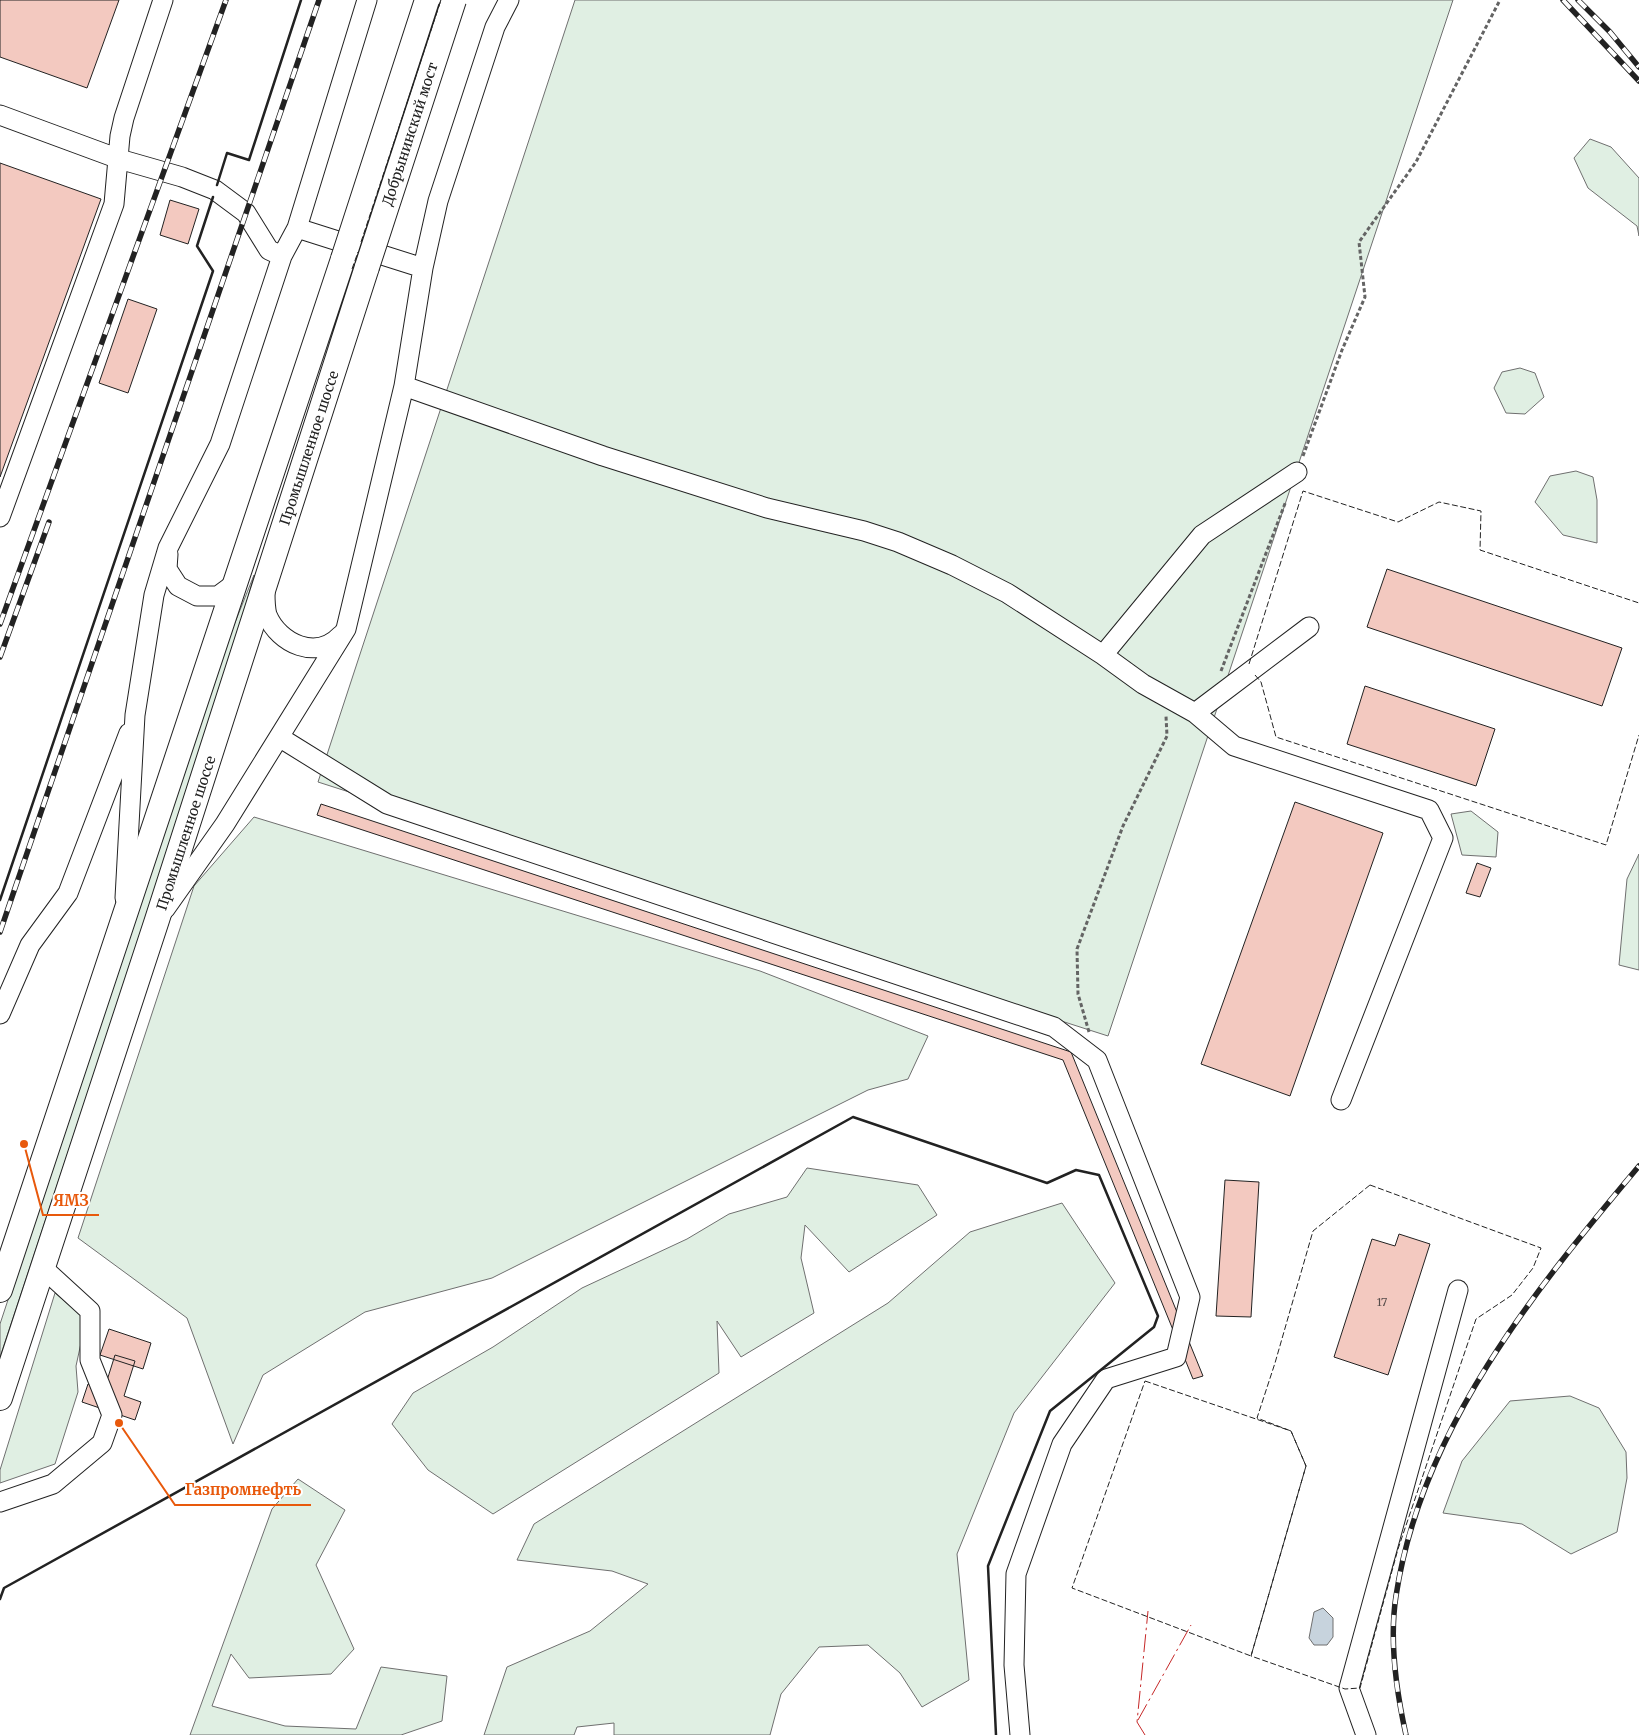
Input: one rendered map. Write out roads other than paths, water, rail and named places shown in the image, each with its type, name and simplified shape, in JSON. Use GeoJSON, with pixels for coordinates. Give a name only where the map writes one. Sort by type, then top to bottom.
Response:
{"type":"FeatureCollection","features":[{"type":"Feature","properties":{"kind":"main road","name":"Добрынинский мост"},"geometry":{"type":"LineString","coordinates":[[343,259],[427,0]]}},
{"type":"Feature","properties":{"kind":"main road","name":"Добрынинский мост"},"geometry":{"type":"LineString","coordinates":[[367,267],[454,0]]}},
{"type":"Feature","properties":{"kind":"main road","name":"Промышленное шоссе"},"geometry":{"type":"LineString","coordinates":[[0,1290],[343,259]]}},
{"type":"Feature","properties":{"kind":"main road","name":"Промышленное шоссе"},"geometry":{"type":"LineString","coordinates":[[0,1398],[158,920],[367,267]]}},
{"type":"Feature","properties":{"kind":"street"},"geometry":{"type":"LineString","coordinates":[[0,517],[114,204],[124,118],[163,0]]}},
{"type":"Feature","properties":{"kind":"street"},"geometry":{"type":"LineString","coordinates":[[124,913],[135,715],[154,595],[168,548],[220,444],[282,256],[297,228],[367,0]]}},
{"type":"Feature","properties":{"kind":"street"},"geometry":{"type":"LineString","coordinates":[[158,920],[225,824],[346,629],[404,386],[424,268],[438,201],[495,27],[509,0]]}},
{"type":"Feature","properties":{"kind":"street"},"geometry":{"type":"LineString","coordinates":[[0,115],[119,159],[182,177],[215,190],[246,213],[269,250],[282,256]]}},
{"type":"Feature","properties":{"kind":"street"},"geometry":{"type":"LineString","coordinates":[[297,228],[424,268]]}},
{"type":"Feature","properties":{"kind":"street"},"geometry":{"type":"LineString","coordinates":[[404,386],[603,456],[767,508],[864,531],[898,542],[952,565],[1008,593],[1166,698],[1202,708],[1234,746],[1429,810],[1443,838],[1341,1100]]}},
{"type":"Feature","properties":{"kind":"street"},"geometry":{"type":"LineString","coordinates":[[1103,655],[1202,535],[1297,472]]}},
{"type":"Feature","properties":{"kind":"street"},"geometry":{"type":"LineString","coordinates":[[168,548],[168,569],[178,586],[197,596],[218,596],[237,582]]}},
{"type":"Feature","properties":{"kind":"street"},"geometry":{"type":"LineString","coordinates":[[264,589],[267,614],[279,635],[292,644],[321,647],[335,641],[346,629]]}},
{"type":"Feature","properties":{"kind":"street"},"geometry":{"type":"LineString","coordinates":[[1202,708],[1309,627]]}},
{"type":"Feature","properties":{"kind":"street"},"geometry":{"type":"LineString","coordinates":[[0,1014],[30,946],[68,893],[135,715]]}},
{"type":"Feature","properties":{"kind":"street"},"geometry":{"type":"LineString","coordinates":[[279,737],[387,804],[1054,1027],[1097,1060],[1190,1297],[1176,1357],[1106,1378],[1062,1444],[1016,1574],[1014,1665],[1020,1735]]}},
{"type":"Feature","properties":{"kind":"street"},"geometry":{"type":"LineString","coordinates":[[0,1502],[53,1484],[102,1443],[112,1415],[90,1360],[90,1312],[43,1268]]}},
{"type":"Feature","properties":{"kind":"street"},"geometry":{"type":"LineString","coordinates":[[1366,1735],[1349,1688],[1458,1290]]}},
{"type":"Feature","properties":{"kind":"railway"},"geometry":{"type":"LineString","coordinates":[[0,624],[226,0]]}},
{"type":"Feature","properties":{"kind":"railway"},"geometry":{"type":"LineString","coordinates":[[0,932],[319,0]]}},
{"type":"Feature","properties":{"kind":"railway"},"geometry":{"type":"LineString","coordinates":[[1563,0],[1639,81]]}},
{"type":"Feature","properties":{"kind":"railway"},"geometry":{"type":"LineString","coordinates":[[1578,0],[1610,32],[1639,67]]}},
{"type":"Feature","properties":{"kind":"railway"},"geometry":{"type":"LineString","coordinates":[[0,657],[49,522]]}},
{"type":"Feature","properties":{"kind":"railway"},"geometry":{"type":"LineString","coordinates":[[1406,1735],[1399,1701],[1393,1648],[1394,1613],[1409,1535],[1430,1476],[1456,1420],[1488,1365],[1523,1313],[1560,1262],[1639,1166]]}},
{"type":"Feature","properties":{"kind":"place","name":"ЯМЗ"},"geometry":{"type":"Point","coordinates":[24,1144]}},
{"type":"Feature","properties":{"kind":"place","name":"Газпромнефть"},"geometry":{"type":"Point","coordinates":[119,1423]}}]}
